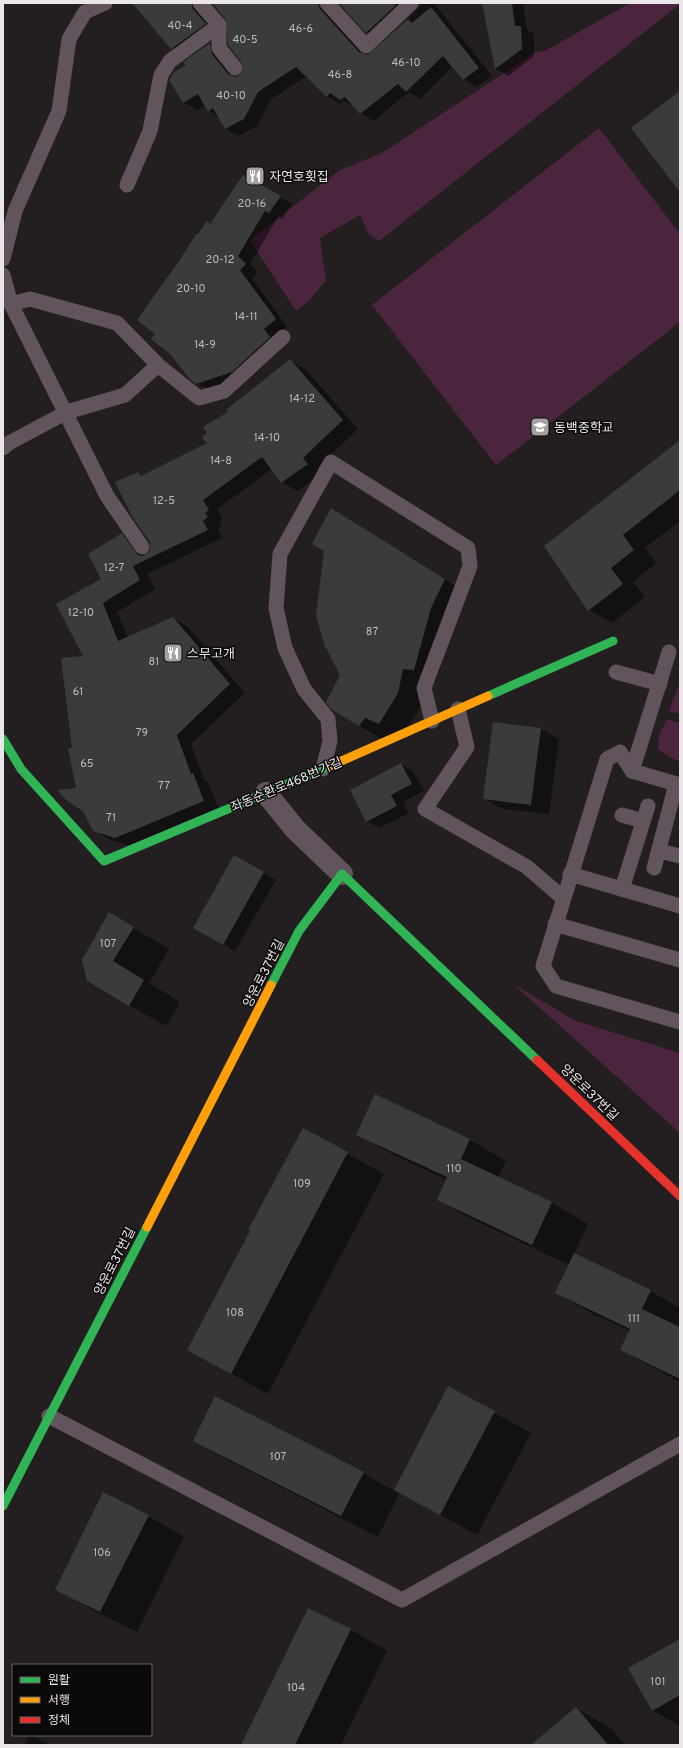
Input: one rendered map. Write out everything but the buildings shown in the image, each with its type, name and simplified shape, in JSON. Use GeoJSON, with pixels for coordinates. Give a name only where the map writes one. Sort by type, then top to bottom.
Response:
{"type":"FeatureCollection","features":[{"type":"Feature","properties":{"kind":"street","name":"좌동순환로468번가길"},"geometry":{"type":"LineString","coordinates":[[3,739],[21,769],[104,861],[323,769],[613,641]]}},
{"type":"Feature","properties":{"kind":"street"},"geometry":{"type":"LineString","coordinates":[[266,793],[295,829],[342,874]]}},
{"type":"Feature","properties":{"kind":"street","name":"양운로37번길"},"geometry":{"type":"LineString","coordinates":[[3,1506],[299,931],[342,874],[680,1196]]}},
{"type":"Feature","properties":{"kind":"lane"},"geometry":{"type":"LineString","coordinates":[[3,259],[9,212],[59,111],[69,40],[85,12],[105,3]]}},
{"type":"Feature","properties":{"kind":"lane"},"geometry":{"type":"LineString","coordinates":[[200,3],[219,25],[219,48],[235,68]]}},
{"type":"Feature","properties":{"kind":"lane"},"geometry":{"type":"LineString","coordinates":[[326,3],[366,46],[411,3]]}},
{"type":"Feature","properties":{"kind":"lane"},"geometry":{"type":"LineString","coordinates":[[127,184],[150,131],[161,75],[170,61],[219,25]]}},
{"type":"Feature","properties":{"kind":"lane"},"geometry":{"type":"LineString","coordinates":[[3,275],[11,304],[67,412],[108,496],[142,547]]}},
{"type":"Feature","properties":{"kind":"lane"},"geometry":{"type":"LineString","coordinates":[[11,304],[30,299],[118,323],[158,365],[199,398],[224,391],[283,337]]}},
{"type":"Feature","properties":{"kind":"lane"},"geometry":{"type":"LineString","coordinates":[[3,448],[9,443],[67,412],[125,395],[158,365]]}},
{"type":"Feature","properties":{"kind":"lane"},"geometry":{"type":"LineString","coordinates":[[323,769],[330,741],[328,719],[304,689],[285,648],[276,608],[280,554],[331,462],[468,548],[470,566],[424,688],[432,721]]}},
{"type":"Feature","properties":{"kind":"lane"},"geometry":{"type":"LineString","coordinates":[[632,771],[669,652]]}},
{"type":"Feature","properties":{"kind":"lane"},"geometry":{"type":"LineString","coordinates":[[616,672],[660,684]]}},
{"type":"Feature","properties":{"kind":"lane"},"geometry":{"type":"LineString","coordinates":[[458,709],[467,747],[425,809],[527,867],[563,898]]}},
{"type":"Feature","properties":{"kind":"lane"},"geometry":{"type":"LineString","coordinates":[[654,868],[678,784],[632,771],[620,752],[607,759],[570,874],[543,966],[556,986],[680,1022]]}},
{"type":"Feature","properties":{"kind":"lane"},"geometry":{"type":"LineString","coordinates":[[622,889],[648,806]]}},
{"type":"Feature","properties":{"kind":"lane"},"geometry":{"type":"LineString","coordinates":[[622,815],[643,822]]}},
{"type":"Feature","properties":{"kind":"lane"},"geometry":{"type":"LineString","coordinates":[[659,851],[680,856]]}},
{"type":"Feature","properties":{"kind":"lane"},"geometry":{"type":"LineString","coordinates":[[570,874],[680,906]]}},
{"type":"Feature","properties":{"kind":"lane"},"geometry":{"type":"LineString","coordinates":[[555,924],[680,960]]}},
{"type":"Feature","properties":{"kind":"lane"},"geometry":{"type":"LineString","coordinates":[[662,1179],[680,1177]]}},
{"type":"Feature","properties":{"kind":"lane"},"geometry":{"type":"LineString","coordinates":[[49,1416],[402,1600],[680,1444]]}},
{"type":"Feature","properties":{"kind":"shaded area"},"geometry":{"type":"Polygon","coordinates":[[[630,3],[680,4],[379,241],[369,235],[360,215],[320,238],[326,280],[309,301],[296,311],[250,240],[340,170],[382,153],[536,52],[547,50],[630,3]]]}},
{"type":"Feature","properties":{"kind":"shaded area"},"geometry":{"type":"Polygon","coordinates":[[[599,128],[680,234],[680,322],[496,465],[372,305],[599,128]]]}},
{"type":"Feature","properties":{"kind":"shaded area"},"geometry":{"type":"Polygon","coordinates":[[[680,682],[680,714],[669,711],[680,682]]]}},
{"type":"Feature","properties":{"kind":"shaded area"},"geometry":{"type":"Polygon","coordinates":[[[667,719],[680,723],[680,761],[673,759],[658,749],[659,735],[667,719]]]}},
{"type":"Feature","properties":{"kind":"shaded area"},"geometry":{"type":"Polygon","coordinates":[[[513,984],[576,1021],[680,1053],[680,1133],[513,984]]]}},
{"type":"Feature","properties":{"kind":"traffic: fast"},"geometry":{"type":"LineString","coordinates":[[488,696],[613,641]]}},
{"type":"Feature","properties":{"kind":"traffic: fast"},"geometry":{"type":"LineString","coordinates":[[3,739],[21,769],[104,861],[330,766]]}},
{"type":"Feature","properties":{"kind":"traffic: fast"},"geometry":{"type":"LineString","coordinates":[[271,985],[299,931],[342,874],[537,1060]]}},
{"type":"Feature","properties":{"kind":"traffic: fast"},"geometry":{"type":"LineString","coordinates":[[3,1506],[147,1227]]}},
{"type":"Feature","properties":{"kind":"traffic: slow"},"geometry":{"type":"LineString","coordinates":[[330,766],[488,696]]}},
{"type":"Feature","properties":{"kind":"traffic: slow"},"geometry":{"type":"LineString","coordinates":[[147,1227],[271,985]]}},
{"type":"Feature","properties":{"kind":"traffic: jam"},"geometry":{"type":"LineString","coordinates":[[537,1060],[680,1196]]}},
{"type":"Feature","properties":{"kind":"place","name":"자연호횟집"},"geometry":{"type":"Point","coordinates":[255,176]}},
{"type":"Feature","properties":{"kind":"place","name":"동백중학교"},"geometry":{"type":"Point","coordinates":[540,427]}},
{"type":"Feature","properties":{"kind":"place","name":"스무고개"},"geometry":{"type":"Point","coordinates":[173,653]}}]}
